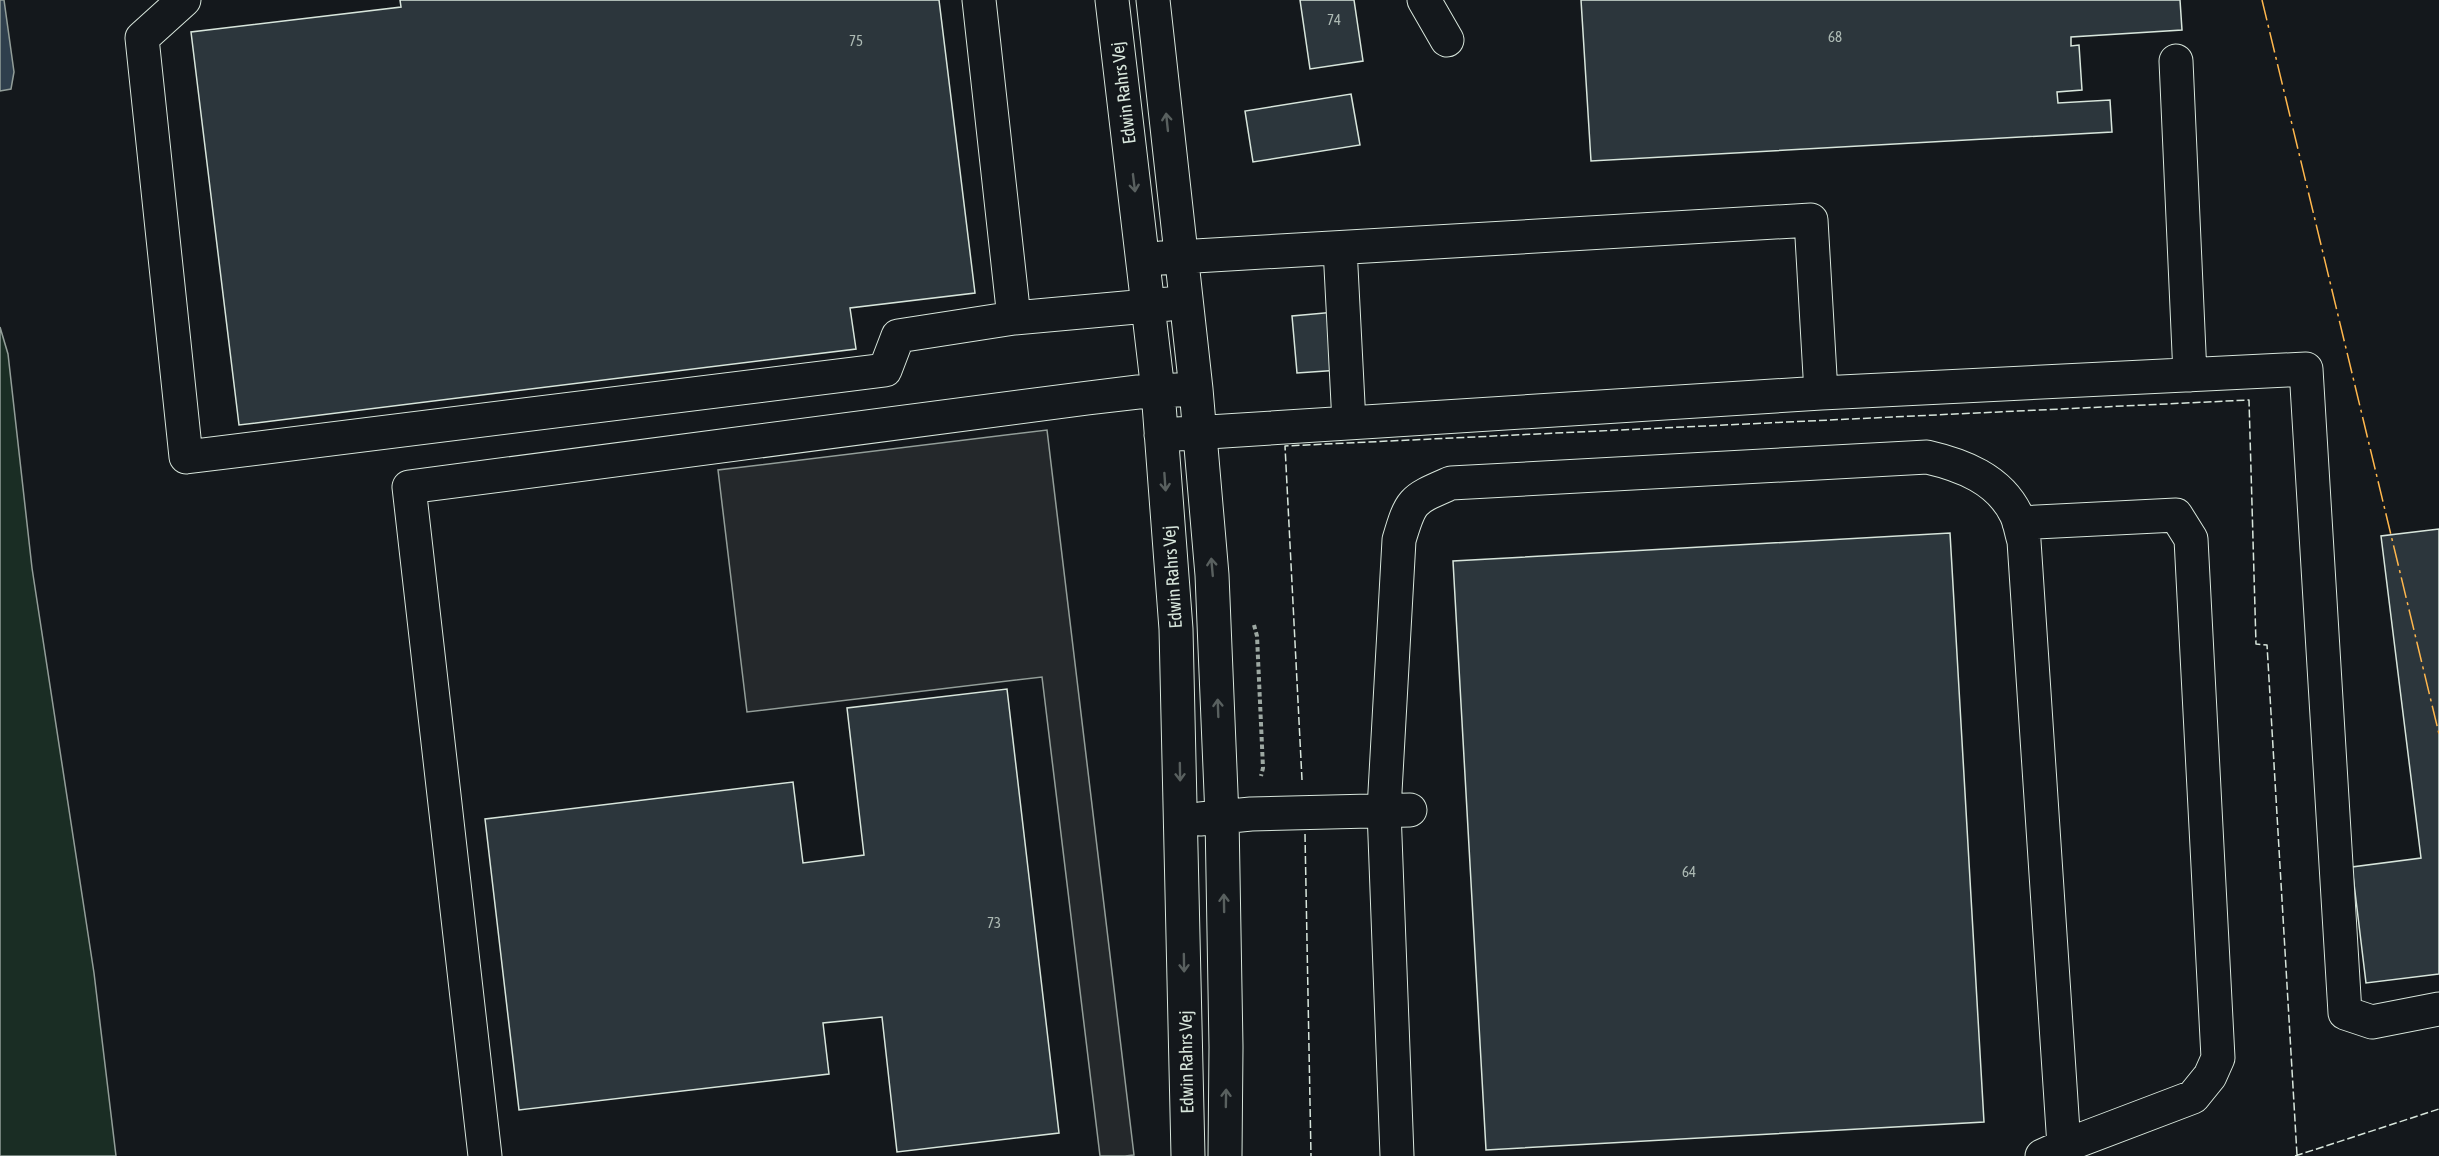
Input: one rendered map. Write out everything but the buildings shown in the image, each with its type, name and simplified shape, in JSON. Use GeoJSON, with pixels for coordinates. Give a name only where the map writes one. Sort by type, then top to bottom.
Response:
{"type":"FeatureCollection","features":[{"type":"Feature","properties":{"kind":"street"},"geometry":{"type":"LineString","coordinates":[[184,0],[142,38],[186,456],[885,370],[898,336],[1014,318],[1186,302]]}},
{"type":"Feature","properties":{"kind":"street"},"geometry":{"type":"LineString","coordinates":[[979,0],[1014,318]]}},
{"type":"Feature","properties":{"kind":"street","name":"Edwin Rahrs Vej"},"geometry":{"type":"LineString","coordinates":[[1112,0],[1158,391],[1176,629],[1188,1156]]}},
{"type":"Feature","properties":{"kind":"street"},"geometry":{"type":"LineString","coordinates":[[1153,0],[1196,389],[1212,575],[1222,817],[1226,1059],[1225,1156]]}},
{"type":"Feature","properties":{"kind":"street"},"geometry":{"type":"LineString","coordinates":[[1424,0],[1447,40]]}},
{"type":"Feature","properties":{"kind":"street"},"geometry":{"type":"LineString","coordinates":[[2176,61],[2190,375]]}},
{"type":"Feature","properties":{"kind":"street"},"geometry":{"type":"LineString","coordinates":[[1143,260],[1811,220],[1821,393]]}},
{"type":"Feature","properties":{"kind":"street"},"geometry":{"type":"LineString","coordinates":[[1340,248],[1349,423]]}},
{"type":"Feature","properties":{"kind":"street"},"geometry":{"type":"LineString","coordinates":[[1161,435],[1821,393],[2306,369],[2345,1013],[2372,1022],[2439,1009]]}},
{"type":"Feature","properties":{"kind":"street"},"geometry":{"type":"LineString","coordinates":[[484,1156],[409,487],[1158,391],[1196,389]]}},
{"type":"Feature","properties":{"kind":"street"},"geometry":{"type":"LineString","coordinates":[[1397,1156],[1399,540],[1407,514],[1417,498],[1451,483],[1928,457],[1958,464],[1986,479],[2016,513],[2019,524],[2024,541],[2053,1151],[2193,1097],[2211,1076],[2218,1058],[2191,539],[2176,515],[2019,524]]}},
{"type":"Feature","properties":{"kind":"street"},"geometry":{"type":"LineString","coordinates":[[1181,821],[1251,814],[1397,810]]}},
{"type":"Feature","properties":{"kind":"green space"},"geometry":{"type":"Polygon","coordinates":[[[0,327],[8,354],[32,568],[94,973],[116,1156],[0,1156],[0,327]]]}},
{"type":"Feature","properties":{"kind":"shaded area"},"geometry":{"type":"Polygon","coordinates":[[[1047,430],[1134,1155],[1100,1156],[1042,677],[747,712],[718,470],[1047,430]]]}},
{"type":"Feature","properties":{"kind":"water"},"geometry":{"type":"Polygon","coordinates":[[[0,0],[4,0],[14,72],[11,89],[0,91],[0,0]]]}},
{"type":"Feature","properties":{"kind":"fence"},"geometry":{"type":"LineString","coordinates":[[1302,780],[1285,446],[2249,400],[2256,644],[2267,645],[2297,1155]]}},
{"type":"Feature","properties":{"kind":"fence"},"geometry":{"type":"LineString","coordinates":[[1305,834],[1311,1156]]}},
{"type":"Feature","properties":{"kind":"fence"},"geometry":{"type":"LineString","coordinates":[[2295,1156],[2439,1109]]}},
{"type":"Feature","properties":{"kind":"power"},"geometry":{"type":"LineString","coordinates":[[2262,0],[2439,734]]}}]}
